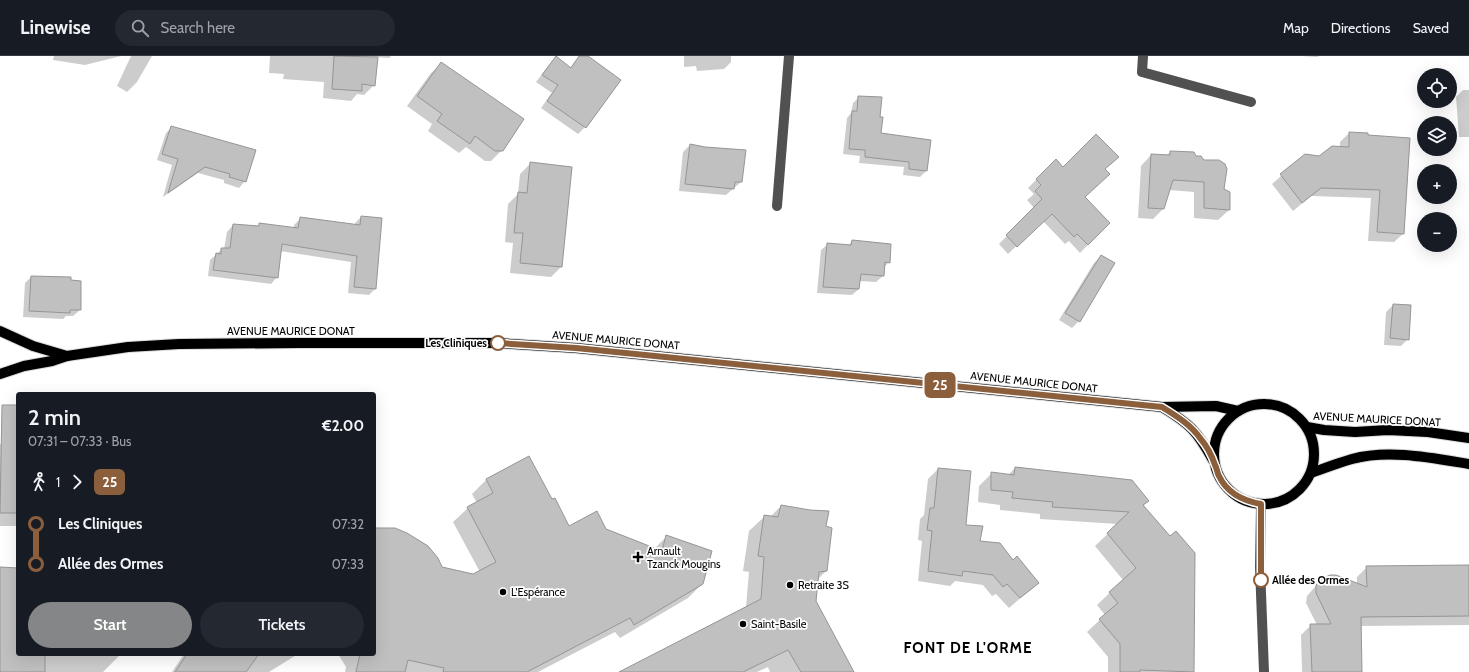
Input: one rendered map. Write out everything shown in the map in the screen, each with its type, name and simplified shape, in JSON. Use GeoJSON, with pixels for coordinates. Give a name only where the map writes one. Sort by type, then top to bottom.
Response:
{"type":"FeatureCollection","features":[{"type":"Feature","properties":{"kind":"main road"},"geometry":{"type":"LineString","coordinates":[[0,331],[33,346],[67,356]]}},
{"type":"Feature","properties":{"kind":"main road","name":"AVENUE MAURICE DONAT"},"geometry":{"type":"LineString","coordinates":[[0,374],[24,366],[52,361],[67,356],[128,347],[179,344],[520,344],[584,349],[1162,407],[1216,406],[1238,411]]}},
{"type":"Feature","properties":{"kind":"main road"},"geometry":{"type":"LineString","coordinates":[[1162,407],[1190,426],[1201,439],[1215,464],[1219,477],[1237,496],[1249,502],[1261,504],[1277,503],[1291,497],[1303,486],[1311,473],[1315,458],[1313,442],[1307,427],[1297,416],[1283,408],[1268,404],[1253,405],[1238,411],[1226,421],[1218,434],[1214,449],[1215,464]]}},
{"type":"Feature","properties":{"kind":"main road","name":"AVENUE MAURICE DONAT"},"geometry":{"type":"LineString","coordinates":[[1307,427],[1324,430],[1355,432],[1388,430],[1428,432],[1469,438]]}},
{"type":"Feature","properties":{"kind":"main road"},"geometry":{"type":"LineString","coordinates":[[1311,473],[1353,458],[1386,454],[1418,456],[1469,464]]}},
{"type":"Feature","properties":{"kind":"street"},"geometry":{"type":"LineString","coordinates":[[777,206],[789,56]]}},
{"type":"Feature","properties":{"kind":"street"},"geometry":{"type":"LineString","coordinates":[[1143,56],[1142,72],[1251,102]]}},
{"type":"Feature","properties":{"kind":"street"},"geometry":{"type":"LineString","coordinates":[[1261,504],[1260,567],[1264,672]]}},
{"type":"Feature","properties":{"kind":"building"},"geometry":{"type":"Polygon","coordinates":[[[334,56],[378,57],[375,86],[362,84],[362,91],[332,89],[334,56]]]}},
{"type":"Feature","properties":{"kind":"building"},"geometry":{"type":"Polygon","coordinates":[[[556,56],[571,68],[579,56],[588,56],[621,80],[586,128],[547,101],[558,85],[542,75],[556,56]]]}},
{"type":"Feature","properties":{"kind":"building"},"geometry":{"type":"Polygon","coordinates":[[[441,62],[524,119],[503,151],[495,151],[475,136],[470,144],[437,121],[442,114],[417,96],[441,62]]]}},
{"type":"Feature","properties":{"kind":"building"},"geometry":{"type":"Polygon","coordinates":[[[858,96],[882,97],[880,117],[883,117],[881,133],[931,140],[927,171],[909,169],[909,162],[865,157],[865,150],[849,149],[852,111],[857,111],[858,96]]]}},
{"type":"Feature","properties":{"kind":"building"},"geometry":{"type":"Polygon","coordinates":[[[171,126],[256,150],[246,182],[229,177],[230,174],[205,167],[168,193],[178,159],[162,154],[171,126]]]}},
{"type":"Feature","properties":{"kind":"building"},"geometry":{"type":"Polygon","coordinates":[[[1349,132],[1410,138],[1404,234],[1377,232],[1380,190],[1321,188],[1302,203],[1280,174],[1305,154],[1319,156],[1332,146],[1349,147],[1349,132]]]}},
{"type":"Feature","properties":{"kind":"building"},"geometry":{"type":"Polygon","coordinates":[[[1096,134],[1119,157],[1105,169],[1110,174],[1085,197],[1110,223],[1088,245],[1077,234],[1074,237],[1052,214],[1017,247],[1006,235],[1042,199],[1035,191],[1041,185],[1036,179],[1056,159],[1063,167],[1096,134]]]}},
{"type":"Feature","properties":{"kind":"building"},"geometry":{"type":"Polygon","coordinates":[[[690,144],[705,147],[746,150],[742,182],[735,182],[734,189],[685,184],[690,144]]]}},
{"type":"Feature","properties":{"kind":"building"},"geometry":{"type":"Polygon","coordinates":[[[1170,151],[1194,152],[1196,156],[1201,156],[1204,160],[1219,160],[1225,164],[1227,169],[1224,189],[1230,192],[1230,210],[1204,208],[1204,182],[1173,180],[1164,209],[1148,208],[1151,154],[1170,155],[1170,151]]]}},
{"type":"Feature","properties":{"kind":"building"},"geometry":{"type":"Polygon","coordinates":[[[530,162],[572,167],[562,267],[520,263],[523,233],[514,233],[518,192],[527,193],[530,162]]]}},
{"type":"Feature","properties":{"kind":"building"},"geometry":{"type":"Polygon","coordinates":[[[361,216],[382,218],[376,289],[354,287],[357,256],[282,244],[278,278],[213,270],[216,253],[221,254],[221,248],[230,248],[233,224],[259,226],[259,223],[298,228],[300,217],[360,225],[361,216]]]}},
{"type":"Feature","properties":{"kind":"building"},"geometry":{"type":"Polygon","coordinates":[[[852,240],[891,244],[890,263],[885,262],[884,276],[861,274],[859,289],[823,287],[827,243],[851,245],[852,240]]]}},
{"type":"Feature","properties":{"kind":"building"},"geometry":{"type":"Polygon","coordinates":[[[1101,255],[1115,263],[1080,322],[1065,313],[1101,255]]]}},
{"type":"Feature","properties":{"kind":"building"},"geometry":{"type":"Polygon","coordinates":[[[31,276],[71,277],[71,280],[81,281],[81,310],[70,310],[70,313],[29,311],[31,276]]]}},
{"type":"Feature","properties":{"kind":"building"},"geometry":{"type":"Polygon","coordinates":[[[1393,304],[1411,305],[1409,340],[1390,338],[1393,304]]]}},
{"type":"Feature","properties":{"kind":"building"},"geometry":{"type":"Polygon","coordinates":[[[2,405],[16,405],[16,513],[0,513],[2,405]]]}},
{"type":"Feature","properties":{"kind":"building","name":"L'Espérance"},"geometry":{"type":"Polygon","coordinates":[[[529,456],[552,499],[555,498],[569,526],[597,511],[606,529],[662,551],[666,535],[712,551],[703,584],[634,625],[630,618],[527,672],[443,672],[444,668],[408,660],[405,672],[356,672],[360,656],[376,656],[376,528],[395,528],[407,533],[428,546],[438,558],[442,567],[473,574],[496,562],[467,507],[493,493],[486,479],[529,456]]]}},
{"type":"Feature","properties":{"kind":"building"},"geometry":{"type":"Polygon","coordinates":[[[1015,467],[1132,480],[1149,501],[1143,505],[1170,536],[1176,531],[1195,553],[1194,672],[1140,670],[1140,672],[1120,672],[1120,644],[1099,619],[1118,603],[1109,592],[1136,568],[1107,533],[1129,512],[1052,507],[1053,502],[1012,498],[1013,492],[991,490],[991,472],[1014,475],[1015,467]]]}},
{"type":"Feature","properties":{"kind":"building"},"geometry":{"type":"Polygon","coordinates":[[[938,468],[971,471],[966,525],[983,526],[980,541],[1000,543],[1013,560],[1017,556],[1039,583],[1020,598],[1007,584],[1003,587],[993,575],[963,571],[962,576],[928,571],[932,531],[927,530],[930,508],[934,508],[938,468]]]}},
{"type":"Feature","properties":{"kind":"building","name":"Retraite 3S"},"geometry":{"type":"Polygon","coordinates":[[[781,505],[810,510],[829,511],[826,526],[832,528],[827,571],[819,572],[816,601],[854,672],[801,672],[788,650],[743,672],[619,672],[761,599],[764,557],[758,556],[764,515],[778,517],[781,505]]]}},
{"type":"Feature","properties":{"kind":"building"},"geometry":{"type":"Polygon","coordinates":[[[1469,565],[1469,616],[1361,617],[1362,672],[1312,672],[1310,624],[1331,624],[1316,593],[1316,585],[1321,579],[1330,575],[1336,575],[1367,587],[1366,566],[1469,565]]]}},
{"type":"Feature","properties":{"kind":"building"},"geometry":{"type":"Polygon","coordinates":[[[0,567],[16,568],[16,656],[45,656],[45,672],[0,672],[0,567]]]}},
{"type":"Feature","properties":{"kind":"building"},"geometry":{"type":"Polygon","coordinates":[[[186,656],[258,656],[246,672],[175,672],[186,656]]]}},
{"type":"Feature","properties":{"kind":"bus line","name":"25"},"geometry":{"type":"LineString","coordinates":[[498,343],[576,348],[1162,407],[1179,417],[1190,426],[1201,439],[1215,464],[1219,477],[1227,487],[1237,496],[1249,502],[1261,504],[1261,580]]}},
{"type":"Feature","properties":{"kind":"place","name":"Les Cliniques"},"geometry":{"type":"Point","coordinates":[498,343]}},
{"type":"Feature","properties":{"kind":"place","name":"Arnault Tzanck Mougins"},"geometry":{"type":"Point","coordinates":[638,557]}},
{"type":"Feature","properties":{"kind":"place","name":"Allée des Ormes"},"geometry":{"type":"Point","coordinates":[1261,580]}},
{"type":"Feature","properties":{"kind":"place","name":"Retraite 3S"},"geometry":{"type":"Point","coordinates":[790,585]}},
{"type":"Feature","properties":{"kind":"place","name":"L'Espérance"},"geometry":{"type":"Point","coordinates":[503,592]}},
{"type":"Feature","properties":{"kind":"place","name":"Saint-Basile"},"geometry":{"type":"Point","coordinates":[743,624]}},
{"type":"Feature","properties":{"kind":"district","name":"FONT DE L'ORME"},"geometry":{"type":"Point","coordinates":[968,648]}}]}
